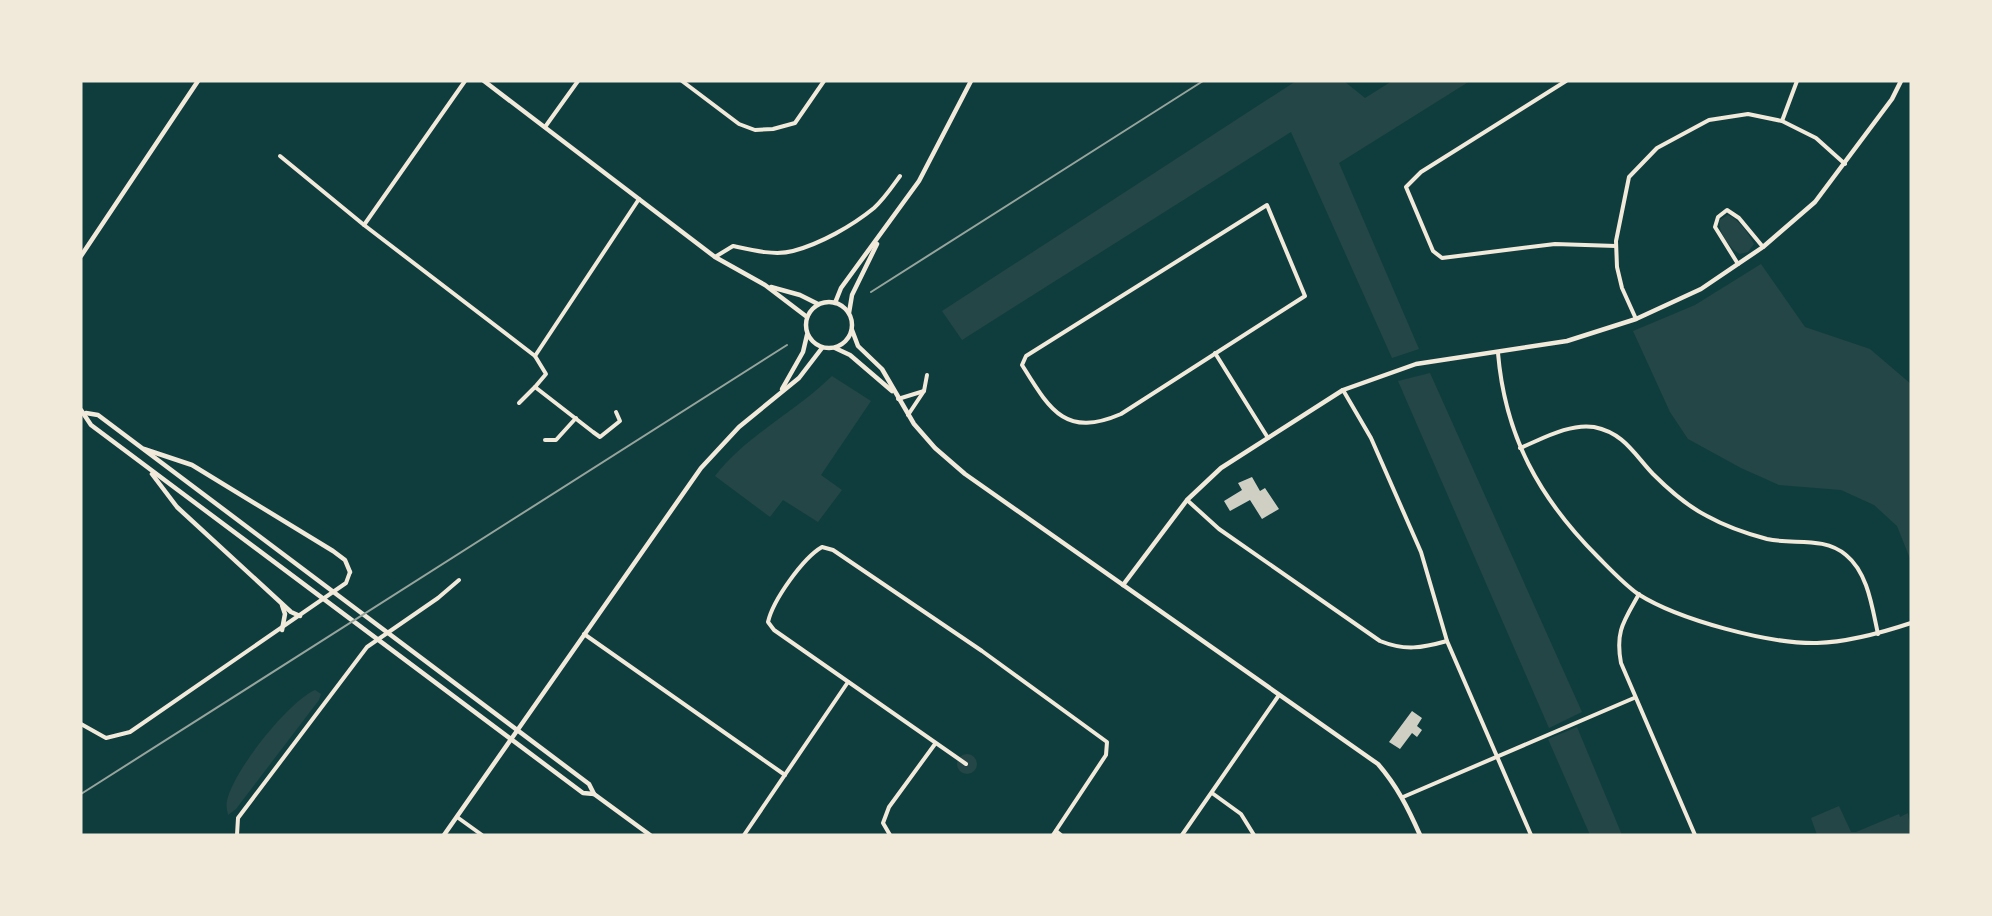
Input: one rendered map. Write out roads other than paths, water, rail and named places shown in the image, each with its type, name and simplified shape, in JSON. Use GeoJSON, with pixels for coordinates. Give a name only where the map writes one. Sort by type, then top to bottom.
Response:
{"type":"FeatureCollection","features":[{"type":"Feature","properties":{"kind":"main road"},"geometry":{"type":"LineString","coordinates":[[81,256],[198,81]]}},
{"type":"Feature","properties":{"kind":"main road"},"geometry":{"type":"LineString","coordinates":[[484,81],[715,258],[765,285],[807,317]]}},
{"type":"Feature","properties":{"kind":"main road"},"geometry":{"type":"LineString","coordinates":[[835,303],[842,288],[919,181],[971,81]]}},
{"type":"Feature","properties":{"kind":"main road"},"geometry":{"type":"LineString","coordinates":[[1124,585],[1187,500],[1221,468],[1343,390],[1416,364],[1567,341],[1636,319],[1701,289],[1763,247],[1815,202],[1845,165],[1892,99],[1901,81]]}},
{"type":"Feature","properties":{"kind":"main road"},"geometry":{"type":"LineString","coordinates":[[882,231],[852,295],[849,313],[852,330],[858,346],[882,369],[908,415],[935,448],[965,474],[1378,764],[1403,797],[1420,835]]}},
{"type":"Feature","properties":{"kind":"main road"},"geometry":{"type":"LineString","coordinates":[[765,285],[800,295],[818,304],[835,303],[849,313]]}},
{"type":"Feature","properties":{"kind":"main road"},"geometry":{"type":"LineString","coordinates":[[780,393],[803,352],[807,335],[807,317],[818,304]]}},
{"type":"Feature","properties":{"kind":"main road"},"geometry":{"type":"LineString","coordinates":[[835,348],[846,341],[852,330]]}},
{"type":"Feature","properties":{"kind":"main road"},"geometry":{"type":"LineString","coordinates":[[807,335],[822,348],[835,348],[850,355],[894,393]]}},
{"type":"Feature","properties":{"kind":"main road"},"geometry":{"type":"LineString","coordinates":[[444,835],[701,468],[739,427],[799,378],[822,348]]}},
{"type":"Feature","properties":{"kind":"main road"},"geometry":{"type":"LineString","coordinates":[[83,412],[98,415],[312,578],[517,728],[589,784],[594,794],[650,835]]}},
{"type":"Feature","properties":{"kind":"main road"},"geometry":{"type":"LineString","coordinates":[[83,412],[91,425],[509,740],[583,793],[594,794]]}},
{"type":"Feature","properties":{"kind":"main road"},"geometry":{"type":"LineString","coordinates":[[140,448],[192,465],[333,551],[345,560],[350,572]]}},
{"type":"Feature","properties":{"kind":"main road"},"geometry":{"type":"LineString","coordinates":[[149,469],[177,507],[280,602],[300,616]]}},
{"type":"Feature","properties":{"kind":"main road"},"geometry":{"type":"LineString","coordinates":[[280,602],[285,614],[282,630]]}},
{"type":"Feature","properties":{"kind":"street"},"geometry":{"type":"LineString","coordinates":[[364,225],[465,81]]}},
{"type":"Feature","properties":{"kind":"street"},"geometry":{"type":"LineString","coordinates":[[545,127],[578,81]]}},
{"type":"Feature","properties":{"kind":"street"},"geometry":{"type":"LineString","coordinates":[[682,81],[739,124],[755,130],[773,129],[795,123],[824,81]]}},
{"type":"Feature","properties":{"kind":"street"},"geometry":{"type":"LineString","coordinates":[[690,87],[694,81]]}},
{"type":"Feature","properties":{"kind":"street"},"geometry":{"type":"LineString","coordinates":[[1566,81],[1421,172],[1406,187],[1433,251],[1442,258],[1555,244],[1616,246]]}},
{"type":"Feature","properties":{"kind":"street"},"geometry":{"type":"LineString","coordinates":[[1782,121],[1797,81]]}},
{"type":"Feature","properties":{"kind":"street"},"geometry":{"type":"LineString","coordinates":[[1636,319],[1622,288],[1617,267],[1616,246],[1629,177],[1657,148],[1709,120],[1748,114],[1782,121],[1816,138],[1845,165]]}},
{"type":"Feature","properties":{"kind":"street"},"geometry":{"type":"LineString","coordinates":[[280,156],[364,225],[535,356],[546,374],[519,403]]}},
{"type":"Feature","properties":{"kind":"street"},"geometry":{"type":"LineString","coordinates":[[715,258],[733,246],[754,250],[791,252],[812,243],[850,225],[875,207],[900,176]]}},
{"type":"Feature","properties":{"kind":"street"},"geometry":{"type":"LineString","coordinates":[[535,356],[639,199]]}},
{"type":"Feature","properties":{"kind":"street"},"geometry":{"type":"LineString","coordinates":[[1267,205],[1305,296],[1215,353],[1121,414],[1098,424],[1072,423],[1051,406],[1022,364],[1026,356],[1267,205]]}},
{"type":"Feature","properties":{"kind":"street"},"geometry":{"type":"LineString","coordinates":[[1738,264],[1715,227],[1718,217],[1727,210],[1739,218],[1763,247]]}},
{"type":"Feature","properties":{"kind":"street"},"geometry":{"type":"LineString","coordinates":[[1498,352],[1505,402],[1520,448],[1533,476],[1577,536],[1639,594],[1708,626],[1817,643],[1878,634],[1911,623]]}},
{"type":"Feature","properties":{"kind":"street"},"geometry":{"type":"LineString","coordinates":[[1215,353],[1269,439]]}},
{"type":"Feature","properties":{"kind":"street"},"geometry":{"type":"LineString","coordinates":[[908,415],[924,391],[927,375]]}},
{"type":"Feature","properties":{"kind":"street"},"geometry":{"type":"LineString","coordinates":[[535,387],[600,437],[619,425],[621,421],[616,412]]}},
{"type":"Feature","properties":{"kind":"street"},"geometry":{"type":"LineString","coordinates":[[1343,390],[1371,438],[1421,552],[1447,641],[1531,835]]}},
{"type":"Feature","properties":{"kind":"street"},"geometry":{"type":"LineString","coordinates":[[898,399],[924,391]]}},
{"type":"Feature","properties":{"kind":"street"},"geometry":{"type":"LineString","coordinates":[[545,440],[556,440],[576,418]]}},
{"type":"Feature","properties":{"kind":"street"},"geometry":{"type":"LineString","coordinates":[[1520,448],[1567,429],[1591,427],[1610,432],[1630,444],[1652,472],[1676,496],[1707,517],[1769,539],[1828,544],[1844,552],[1856,563],[1868,591],[1878,634]]}},
{"type":"Feature","properties":{"kind":"street"},"geometry":{"type":"LineString","coordinates":[[1187,500],[1219,529],[1380,641],[1398,648],[1416,650],[1447,641]]}},
{"type":"Feature","properties":{"kind":"street"},"geometry":{"type":"LineString","coordinates":[[966,764],[774,630],[768,622],[771,610],[811,553],[822,547],[833,550],[962,638],[1107,742],[1106,755],[1055,833],[1061,835]]}},
{"type":"Feature","properties":{"kind":"street"},"geometry":{"type":"LineString","coordinates":[[81,724],[106,738],[130,732],[282,630],[346,583],[350,572]]}},
{"type":"Feature","properties":{"kind":"street"},"geometry":{"type":"LineString","coordinates":[[237,835],[238,819],[368,647],[438,598],[459,580]]}},
{"type":"Feature","properties":{"kind":"street"},"geometry":{"type":"LineString","coordinates":[[1639,594],[1622,624],[1617,643],[1621,663],[1634,698],[1695,835]]}},
{"type":"Feature","properties":{"kind":"street"},"geometry":{"type":"LineString","coordinates":[[584,633],[785,775]]}},
{"type":"Feature","properties":{"kind":"street"},"geometry":{"type":"LineString","coordinates":[[744,835],[848,682]]}},
{"type":"Feature","properties":{"kind":"street"},"geometry":{"type":"LineString","coordinates":[[1182,835],[1279,695]]}},
{"type":"Feature","properties":{"kind":"street"},"geometry":{"type":"LineString","coordinates":[[1403,797],[1496,755],[1634,698]]}},
{"type":"Feature","properties":{"kind":"street"},"geometry":{"type":"LineString","coordinates":[[890,835],[883,823],[889,807],[935,744]]}},
{"type":"Feature","properties":{"kind":"street"},"geometry":{"type":"LineString","coordinates":[[1212,793],[1241,814],[1254,835]]}},
{"type":"Feature","properties":{"kind":"street"},"geometry":{"type":"LineString","coordinates":[[457,817],[482,835]]}},
{"type":"Feature","properties":{"kind":"railway"},"geometry":{"type":"LineString","coordinates":[[871,292],[1203,81]]}},
{"type":"Feature","properties":{"kind":"railway"},"geometry":{"type":"LineString","coordinates":[[81,794],[787,345]]}}]}
